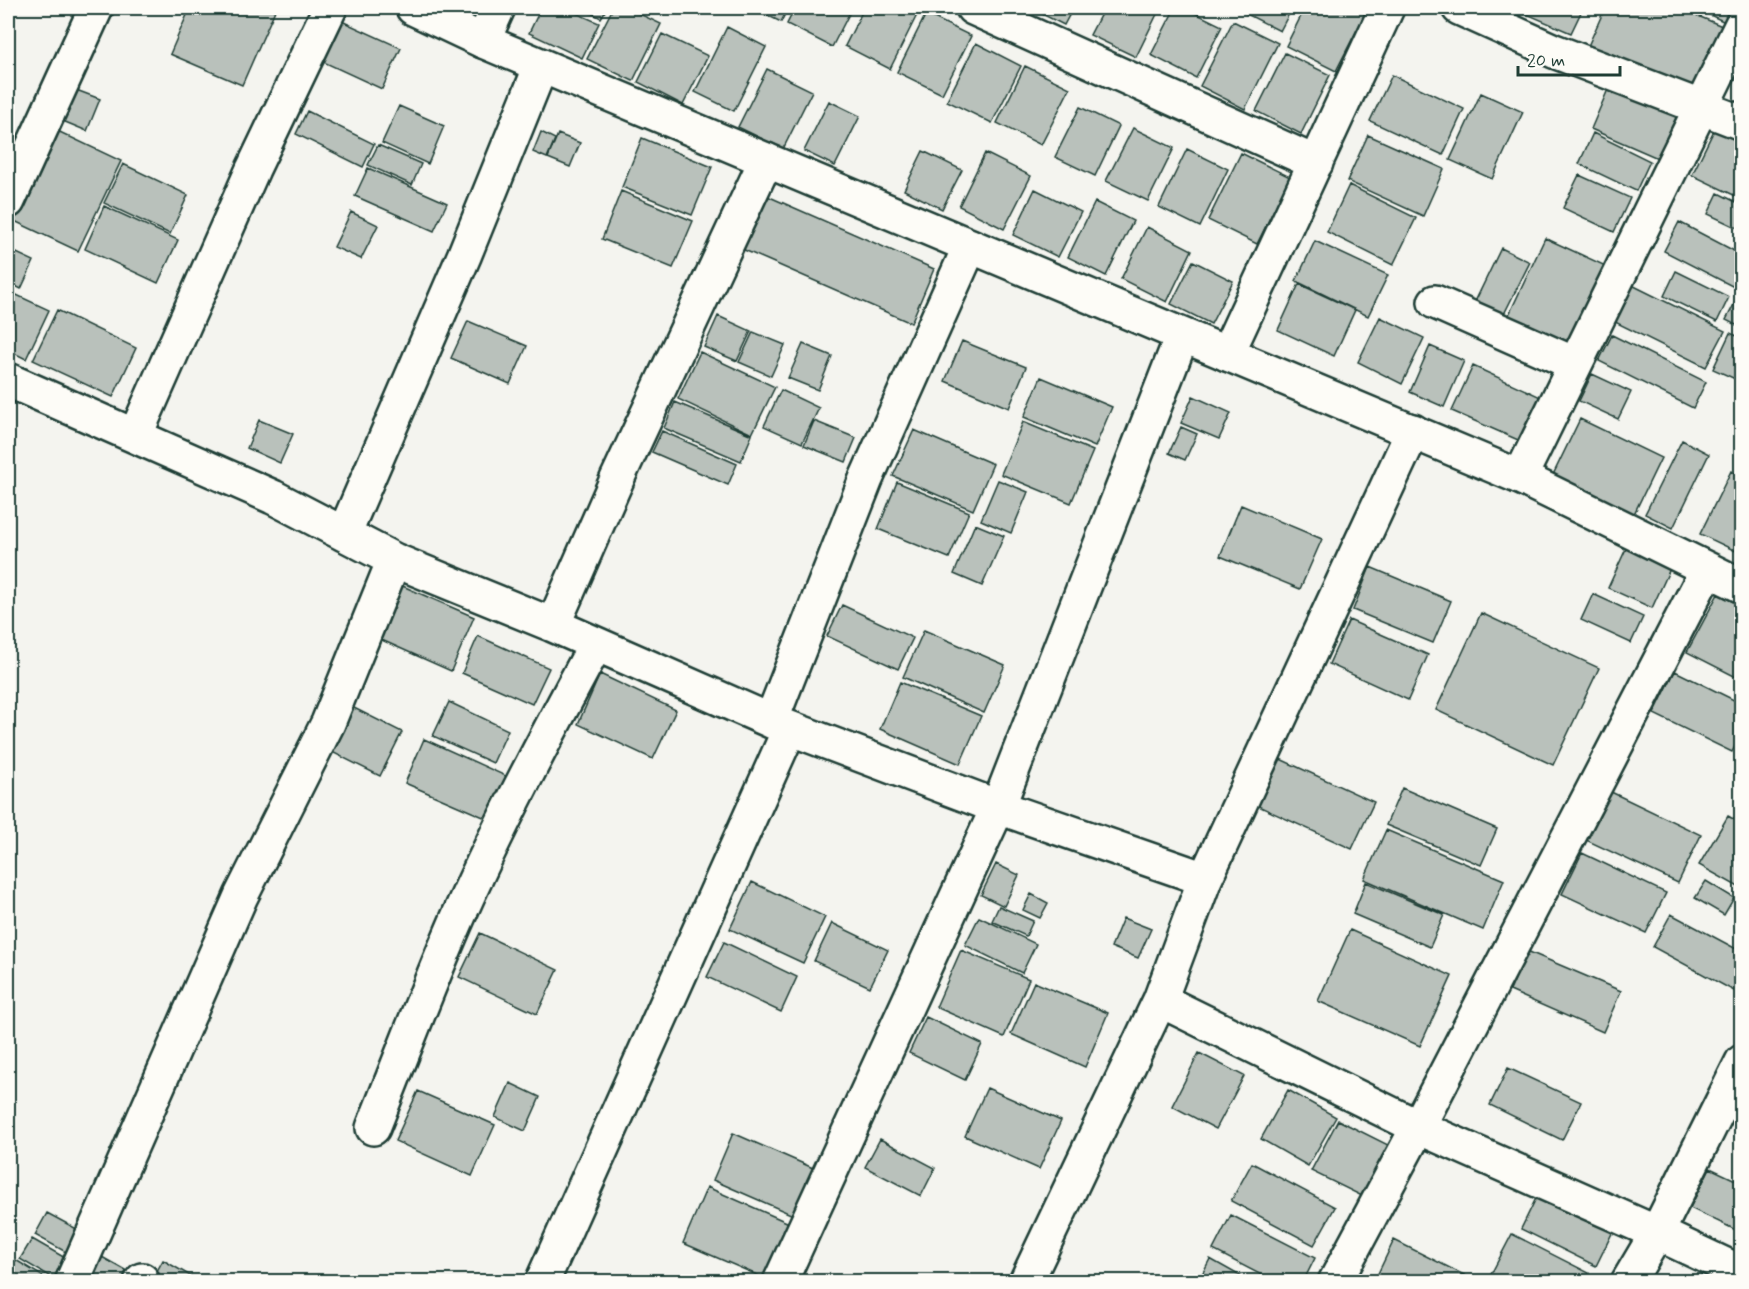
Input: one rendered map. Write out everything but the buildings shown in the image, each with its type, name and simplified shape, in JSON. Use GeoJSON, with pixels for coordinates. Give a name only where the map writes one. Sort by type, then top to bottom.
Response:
{"type":"FeatureCollection","features":[{"type":"Feature","properties":{"kind":"street"},"geometry":{"type":"LineString","coordinates":[[8,201],[96,8]]}},
{"type":"Feature","properties":{"kind":"street"},"geometry":{"type":"LineString","coordinates":[[135,436],[253,169],[330,8]]}},
{"type":"Feature","properties":{"kind":"street"},"geometry":{"type":"LineString","coordinates":[[413,8],[542,66],[1520,477],[1742,586]]}},
{"type":"Feature","properties":{"kind":"street"},"geometry":{"type":"LineString","coordinates":[[483,41],[498,8]]}},
{"type":"Feature","properties":{"kind":"street"},"geometry":{"type":"LineString","coordinates":[[973,8],[1316,163]]}},
{"type":"Feature","properties":{"kind":"street"},"geometry":{"type":"LineString","coordinates":[[1227,354],[1387,8]]}},
{"type":"Feature","properties":{"kind":"street"},"geometry":{"type":"LineString","coordinates":[[1459,8],[1554,51],[1742,123]]}},
{"type":"Feature","properties":{"kind":"street"},"geometry":{"type":"LineString","coordinates":[[1520,477],[1742,24]]}},
{"type":"Feature","properties":{"kind":"street"},"geometry":{"type":"LineString","coordinates":[[344,534],[455,277],[542,66]]}},
{"type":"Feature","properties":{"kind":"street"},"geometry":{"type":"LineString","coordinates":[[553,625],[618,477],[766,160]]}},
{"type":"Feature","properties":{"kind":"street"},"geometry":{"type":"LineString","coordinates":[[542,1281],[780,725],[867,479],[970,246]]}},
{"type":"Feature","properties":{"kind":"street"},"geometry":{"type":"LineString","coordinates":[[1435,302],[1575,364]]}},
{"type":"Feature","properties":{"kind":"street"},"geometry":{"type":"LineString","coordinates":[[780,1281],[998,807],[1182,336]]}},
{"type":"Feature","properties":{"kind":"street"},"geometry":{"type":"LineString","coordinates":[[8,380],[273,497],[394,560],[553,625],[780,725],[998,807],[1205,879]]}},
{"type":"Feature","properties":{"kind":"street"},"geometry":{"type":"LineString","coordinates":[[1026,1281],[1160,1000],[1205,879],[1413,431]]}},
{"type":"Feature","properties":{"kind":"street"},"geometry":{"type":"LineString","coordinates":[[72,1281],[241,897],[328,723],[394,560]]}},
{"type":"Feature","properties":{"kind":"street"},"geometry":{"type":"LineString","coordinates":[[1335,1281],[1707,570]]}},
{"type":"Feature","properties":{"kind":"street"},"geometry":{"type":"LineString","coordinates":[[373,1128],[474,883],[524,777],[596,644]]}},
{"type":"Feature","properties":{"kind":"street"},"geometry":{"type":"LineString","coordinates":[[1160,1000],[1418,1126],[1742,1273]]}},
{"type":"Feature","properties":{"kind":"street"},"geometry":{"type":"LineString","coordinates":[[1628,1281],[1657,1233],[1742,1062]]}}]}
